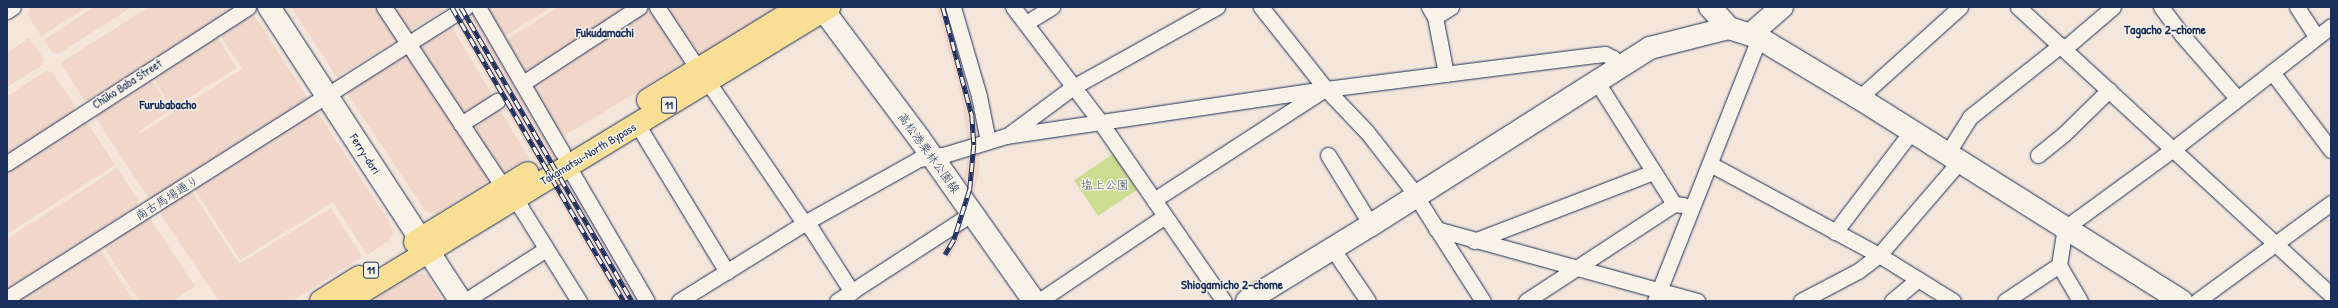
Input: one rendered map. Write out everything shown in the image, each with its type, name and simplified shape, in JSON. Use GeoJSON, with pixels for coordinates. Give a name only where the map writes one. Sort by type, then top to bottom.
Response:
{"type":"FeatureCollection","features":[{"type":"Feature","properties":{"kind":"highway","name":"Takamatsu-North Bypass"},"geometry":{"type":"LineString","coordinates":[[565,159],[637,124],[703,75],[800,7]]}},
{"type":"Feature","properties":{"kind":"highway","name":"Takamatsu-North Bypass"},"geometry":{"type":"LineString","coordinates":[[321,301],[424,244],[703,75],[825,8]]}},
{"type":"Feature","properties":{"kind":"highway","name":"Takamatsu-North Bypass"},"geometry":{"type":"LineString","coordinates":[[347,301],[424,244]]}},
{"type":"Feature","properties":{"kind":"street"},"geometry":{"type":"LineString","coordinates":[[7,11],[13,7]]}},
{"type":"Feature","properties":{"kind":"street","name":"Chūko Baba Street"},"geometry":{"type":"LineString","coordinates":[[7,163],[248,7]]}},
{"type":"Feature","properties":{"kind":"street","name":"Ferry-dori"},"geometry":{"type":"LineString","coordinates":[[269,7],[461,301]]}},
{"type":"Feature","properties":{"kind":"street","name":"南古馬場通り"},"geometry":{"type":"LineString","coordinates":[[7,298],[466,7]]}},
{"type":"Feature","properties":{"kind":"street"},"geometry":{"type":"LineString","coordinates":[[478,7],[647,301]]}},
{"type":"Feature","properties":{"kind":"street"},"geometry":{"type":"LineString","coordinates":[[522,83],[639,7]]}},
{"type":"Feature","properties":{"kind":"street"},"geometry":{"type":"LineString","coordinates":[[657,7],[852,292]]}},
{"type":"Feature","properties":{"kind":"street"},"geometry":{"type":"LineString","coordinates":[[953,7],[978,96],[988,141]]}},
{"type":"Feature","properties":{"kind":"street"},"geometry":{"type":"LineString","coordinates":[[1013,7],[1100,124],[1224,301]]}},
{"type":"Feature","properties":{"kind":"street"},"geometry":{"type":"LineString","coordinates":[[1026,24],[1052,7]]}},
{"type":"Feature","properties":{"kind":"street"},"geometry":{"type":"LineString","coordinates":[[1006,136],[1073,87],[1217,7]]}},
{"type":"Feature","properties":{"kind":"street"},"geometry":{"type":"LineString","coordinates":[[1446,74],[1432,12],[1451,7]]}},
{"type":"Feature","properties":{"kind":"street"},"geometry":{"type":"LineString","coordinates":[[1710,7],[1729,28],[1755,36],[1859,98],[2181,301]]}},
{"type":"Feature","properties":{"kind":"street"},"geometry":{"type":"LineString","coordinates":[[1658,296],[1710,164],[1755,36],[1782,7]]}},
{"type":"Feature","properties":{"kind":"street"},"geometry":{"type":"LineString","coordinates":[[1859,98],[1960,7]]}},
{"type":"Feature","properties":{"kind":"street"},"geometry":{"type":"LineString","coordinates":[[2018,7],[2063,46],[2172,150],[2276,243],[2331,295]]}},
{"type":"Feature","properties":{"kind":"street"},"geometry":{"type":"LineString","coordinates":[[1801,301],[1858,271],[1879,255],[1953,158],[1970,117],[2113,7]]}},
{"type":"Feature","properties":{"kind":"street"},"geometry":{"type":"LineString","coordinates":[[2161,7],[2182,35],[2237,98]]}},
{"type":"Feature","properties":{"kind":"street"},"geometry":{"type":"LineString","coordinates":[[2297,7],[2316,36]]}},
{"type":"Feature","properties":{"kind":"street"},"geometry":{"type":"LineString","coordinates":[[387,8],[408,44],[546,249],[579,301]]}},
{"type":"Feature","properties":{"kind":"street","name":"高松港栗林公園線"},"geometry":{"type":"LineString","coordinates":[[825,8],[1034,301]]}},
{"type":"Feature","properties":{"kind":"street"},"geometry":{"type":"LineString","coordinates":[[1265,8],[1326,89],[1372,138],[1416,196],[1483,301]]}},
{"type":"Feature","properties":{"kind":"street"},"geometry":{"type":"LineString","coordinates":[[2080,301],[2059,265],[2065,228],[2172,150],[2316,36],[2331,26]]}},
{"type":"Feature","properties":{"kind":"street"},"geometry":{"type":"LineString","coordinates":[[1246,301],[1371,225],[1650,48],[1729,28]]}},
{"type":"Feature","properties":{"kind":"street"},"geometry":{"type":"LineString","coordinates":[[679,301],[806,223],[919,159],[947,154],[1006,136],[1100,124],[1326,89],[1605,54],[1613,58],[1620,68]]}},
{"type":"Feature","properties":{"kind":"street"},"geometry":{"type":"LineString","coordinates":[[2272,72],[2331,150]]}},
{"type":"Feature","properties":{"kind":"street"},"geometry":{"type":"LineString","coordinates":[[1597,82],[1674,204]]}},
{"type":"Feature","properties":{"kind":"street"},"geometry":{"type":"LineString","coordinates":[[1154,200],[1326,89]]}},
{"type":"Feature","properties":{"kind":"street"},"geometry":{"type":"LineString","coordinates":[[2038,156],[2064,134],[2109,90]]}},
{"type":"Feature","properties":{"kind":"street"},"geometry":{"type":"LineString","coordinates":[[461,124],[497,102]]}},
{"type":"Feature","properties":{"kind":"street"},"geometry":{"type":"LineString","coordinates":[[637,124],[727,272]]}},
{"type":"Feature","properties":{"kind":"street"},"geometry":{"type":"LineString","coordinates":[[1835,232],[1911,132]]}},
{"type":"Feature","properties":{"kind":"street"},"geometry":{"type":"LineString","coordinates":[[1328,155],[1371,225]]}},
{"type":"Feature","properties":{"kind":"street"},"geometry":{"type":"LineString","coordinates":[[1710,164],[1879,255],[1918,279],[1945,299]]}},
{"type":"Feature","properties":{"kind":"street"},"geometry":{"type":"LineString","coordinates":[[1474,241],[1653,172]]}},
{"type":"Feature","properties":{"kind":"street"},"geometry":{"type":"LineString","coordinates":[[2197,301],[2331,203]]}},
{"type":"Feature","properties":{"kind":"street"},"geometry":{"type":"LineString","coordinates":[[1526,301],[1578,269],[1674,204],[1693,206]]}},
{"type":"Feature","properties":{"kind":"street"},"geometry":{"type":"LineString","coordinates":[[837,301],[971,214]]}},
{"type":"Feature","properties":{"kind":"street"},"geometry":{"type":"LineString","coordinates":[[1039,301],[1165,216]]}},
{"type":"Feature","properties":{"kind":"street"},"geometry":{"type":"LineString","coordinates":[[1436,229],[1474,241],[1578,269],[1658,296],[1697,301]]}},
{"type":"Feature","properties":{"kind":"street"},"geometry":{"type":"LineString","coordinates":[[1332,248],[1368,301]]}},
{"type":"Feature","properties":{"kind":"street"},"geometry":{"type":"LineString","coordinates":[[465,301],[546,249]]}},
{"type":"Feature","properties":{"kind":"street"},"geometry":{"type":"LineString","coordinates":[[2005,301],[2059,265]]}},
{"type":"Feature","properties":{"kind":"street"},"geometry":{"type":"LineString","coordinates":[[1892,301],[1918,279]]}},
{"type":"Feature","properties":{"kind":"shaded area"},"geometry":{"type":"Polygon","coordinates":[[[31,7],[87,7],[41,36],[27,14],[31,7]]]}},
{"type":"Feature","properties":{"kind":"shaded area"},"geometry":{"type":"Polygon","coordinates":[[[94,7],[132,7],[58,54],[53,53],[44,40],[94,7]]]}},
{"type":"Feature","properties":{"kind":"shaded area"},"geometry":{"type":"Polygon","coordinates":[[[149,7],[237,7],[90,102],[84,100],[62,65],[62,62],[149,7]]]}},
{"type":"Feature","properties":{"kind":"shaded area"},"geometry":{"type":"Polygon","coordinates":[[[291,7],[378,7],[399,39],[337,77],[291,7]]]}},
{"type":"Feature","properties":{"kind":"shaded area"},"geometry":{"type":"Polygon","coordinates":[[[398,7],[441,7],[443,10],[411,30],[406,29],[395,13],[398,7]]]}},
{"type":"Feature","properties":{"kind":"shaded area"},"geometry":{"type":"Polygon","coordinates":[[[446,7],[469,7],[638,301],[618,301],[446,7]]]}},
{"type":"Feature","properties":{"kind":"shaded area"},"geometry":{"type":"Polygon","coordinates":[[[482,7],[551,7],[501,39],[482,7]]]}},
{"type":"Feature","properties":{"kind":"shaded area"},"geometry":{"type":"Polygon","coordinates":[[[558,7],[632,7],[529,75],[521,74],[503,42],[558,7]]]}},
{"type":"Feature","properties":{"kind":"shaded area"},"geometry":{"type":"Polygon","coordinates":[[[647,7],[651,7],[687,61],[561,138],[531,89],[533,81],[647,7]]]}},
{"type":"Feature","properties":{"kind":"shaded area"},"geometry":{"type":"Polygon","coordinates":[[[663,7],[778,7],[698,58],[663,7]]]}},
{"type":"Feature","properties":{"kind":"shaded area"},"geometry":{"type":"Polygon","coordinates":[[[936,7],[949,7],[970,79],[980,137],[979,173],[975,190],[965,228],[950,258],[941,253],[954,224],[960,203],[968,154],[962,99],[936,7]]]}},
{"type":"Feature","properties":{"kind":"shaded area"},"geometry":{"type":"Polygon","coordinates":[[[252,12],[308,98],[153,198],[148,197],[95,117],[98,110],[150,77],[171,110],[139,131],[140,134],[242,69],[219,33],[252,12]]]}},
{"type":"Feature","properties":{"kind":"shaded area"},"geometry":{"type":"Polygon","coordinates":[[[450,24],[494,98],[467,114],[463,113],[419,48],[420,42],[450,24]]]}},
{"type":"Feature","properties":{"kind":"shaded area"},"geometry":{"type":"Polygon","coordinates":[[[216,35],[237,68],[172,108],[152,75],[216,35]]]}},
{"type":"Feature","properties":{"kind":"shaded area"},"geometry":{"type":"Polygon","coordinates":[[[29,38],[44,59],[42,65],[7,87],[7,53],[29,38]]]}},
{"type":"Feature","properties":{"kind":"shaded area"},"geometry":{"type":"Polygon","coordinates":[[[404,52],[410,53],[492,178],[436,214],[426,212],[345,90],[404,52]]]}},
{"type":"Feature","properties":{"kind":"shaded area"},"geometry":{"type":"Polygon","coordinates":[[[46,71],[52,72],[75,106],[73,113],[7,156],[7,96],[46,71]]]}},
{"type":"Feature","properties":{"kind":"shaded area"},"geometry":{"type":"Polygon","coordinates":[[[497,105],[529,158],[501,174],[471,129],[473,122],[497,105]]]}},
{"type":"Feature","properties":{"kind":"shaded area"},"geometry":{"type":"Polygon","coordinates":[[[316,110],[394,230],[391,239],[367,255],[333,202],[240,260],[194,188],[316,110]]]}},
{"type":"Feature","properties":{"kind":"shaded area"},"geometry":{"type":"Polygon","coordinates":[[[79,123],[88,124],[115,165],[7,234],[7,169],[79,123]]]}},
{"type":"Feature","properties":{"kind":"shaded area"},"geometry":{"type":"Polygon","coordinates":[[[117,168],[138,200],[137,206],[7,289],[7,239],[117,168]]]}},
{"type":"Feature","properties":{"kind":"shaded area"},"geometry":{"type":"Polygon","coordinates":[[[191,190],[239,264],[331,208],[362,257],[292,301],[219,301],[161,215],[163,208],[191,190]]]}},
{"type":"Feature","properties":{"kind":"shaded area"},"geometry":{"type":"Polygon","coordinates":[[[149,217],[195,286],[173,301],[139,301],[103,246],[149,217]]]}},
{"type":"Feature","properties":{"kind":"shaded area"},"geometry":{"type":"Polygon","coordinates":[[[99,248],[134,301],[17,301],[99,248]]]}},
{"type":"Feature","properties":{"kind":"shaded area"},"geometry":{"type":"Polygon","coordinates":[[[416,273],[427,275],[443,301],[372,301],[416,273]]]}},
{"type":"Feature","properties":{"kind":"green space","name":"塩上公園"},"geometry":{"type":"Polygon","coordinates":[[[1113,154],[1137,190],[1098,216],[1074,180],[1113,154]]]}},
{"type":"Feature","properties":{"kind":"railway"},"geometry":{"type":"LineString","coordinates":[[452,7],[624,301]]}},
{"type":"Feature","properties":{"kind":"railway"},"geometry":{"type":"LineString","coordinates":[[461,7],[632,301]]}},
{"type":"Feature","properties":{"kind":"railway"},"geometry":{"type":"LineString","coordinates":[[943,7],[972,115],[974,145],[970,189],[954,240],[945,255]]}},
{"type":"Feature","properties":{"kind":"district","name":"Tagacho 2-chome"},"geometry":{"type":"Point","coordinates":[2165,29]}},
{"type":"Feature","properties":{"kind":"district","name":"Fukudamachi"},"geometry":{"type":"Point","coordinates":[605,32]}},
{"type":"Feature","properties":{"kind":"district","name":"Furubabacho"},"geometry":{"type":"Point","coordinates":[168,104]}},
{"type":"Feature","properties":{"kind":"district","name":"Shiogamicho 2-chome"},"geometry":{"type":"Point","coordinates":[1232,284]}}]}
